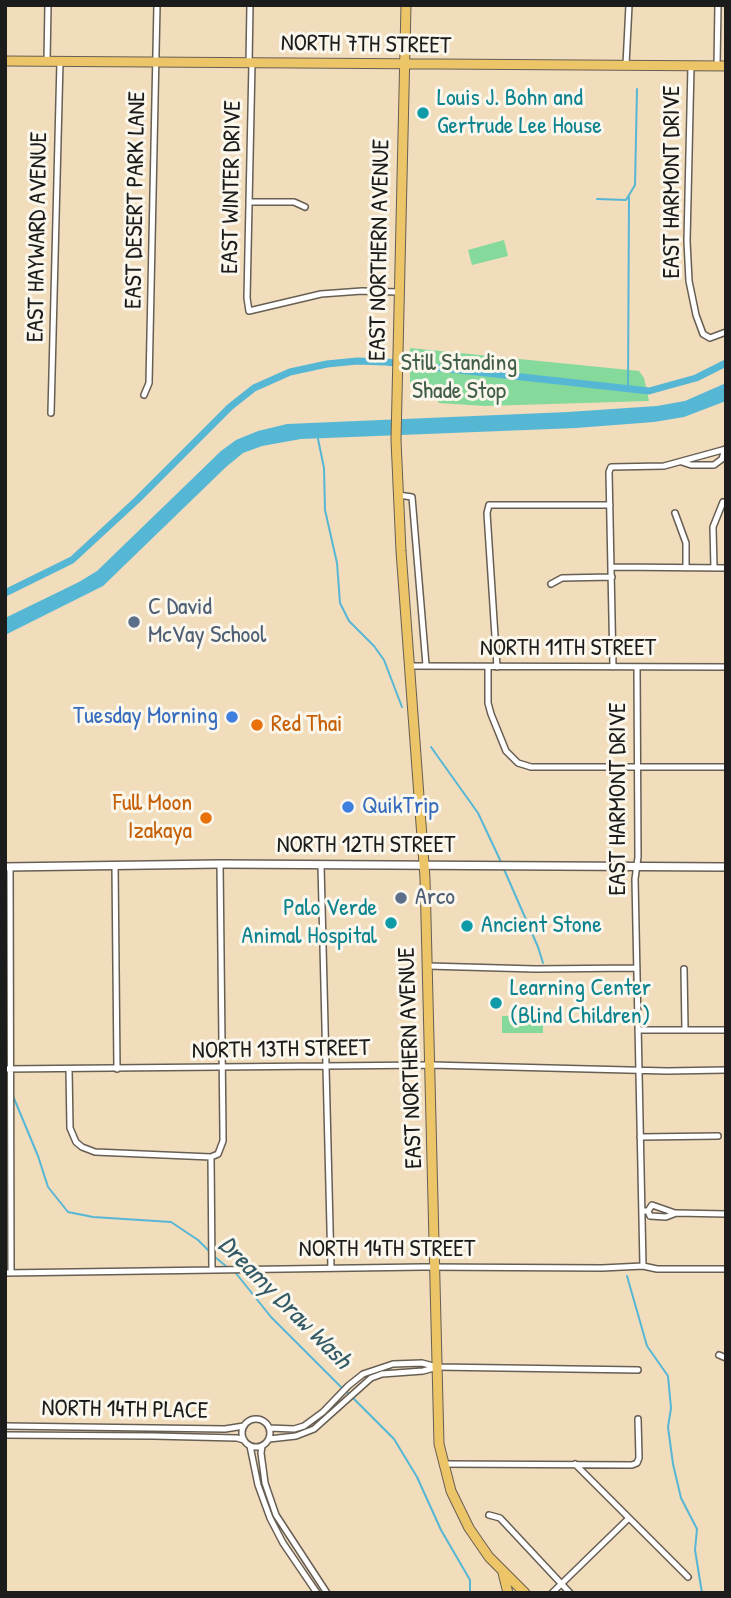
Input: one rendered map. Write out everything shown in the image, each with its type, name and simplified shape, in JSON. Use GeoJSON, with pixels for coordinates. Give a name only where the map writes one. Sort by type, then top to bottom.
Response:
{"type":"FeatureCollection","features":[{"type":"Feature","properties":{"kind":"main road","name":"EAST NORTHERN AVENUE"},"geometry":{"type":"LineString","coordinates":[[406,5],[395,419],[424,865],[436,1267],[437,1417],[442,1464],[451,1491],[469,1528],[489,1557],[525,1593]]}},
{"type":"Feature","properties":{"kind":"main road","name":"NORTH 7TH STREET"},"geometry":{"type":"LineString","coordinates":[[5,61],[721,66]]}},
{"type":"Feature","properties":{"kind":"main road"},"geometry":{"type":"LineString","coordinates":[[502,1571],[508,1593]]}},
{"type":"Feature","properties":{"kind":"street"},"geometry":{"type":"LineString","coordinates":[[47,61],[48,5]]}},
{"type":"Feature","properties":{"kind":"street","name":"EAST DESERT PARK LANE"},"geometry":{"type":"LineString","coordinates":[[144,395],[149,383],[158,5]]}},
{"type":"Feature","properties":{"kind":"street","name":"EAST WINTER DRIVE"},"geometry":{"type":"LineString","coordinates":[[250,5],[249,311],[321,294],[398,292]]}},
{"type":"Feature","properties":{"kind":"street"},"geometry":{"type":"LineString","coordinates":[[626,65],[629,5]]}},
{"type":"Feature","properties":{"kind":"street"},"geometry":{"type":"LineString","coordinates":[[718,5],[721,66]]}},
{"type":"Feature","properties":{"kind":"street","name":"EAST HAYWARD AVENUE"},"geometry":{"type":"LineString","coordinates":[[51,413],[60,62]]}},
{"type":"Feature","properties":{"kind":"street","name":"EAST HARMONT DRIVE"},"geometry":{"type":"LineString","coordinates":[[691,66],[687,258],[696,315],[705,337],[715,337],[726,332]]}},
{"type":"Feature","properties":{"kind":"street"},"geometry":{"type":"LineString","coordinates":[[249,202],[294,202],[305,207]]}},
{"type":"Feature","properties":{"kind":"street"},"geometry":{"type":"LineString","coordinates":[[725,449],[722,459],[714,465],[691,465],[682,462],[691,457],[725,449]]}},
{"type":"Feature","properties":{"kind":"street","name":"EAST HARMONT DRIVE"},"geometry":{"type":"LineString","coordinates":[[613,667],[611,467],[664,466],[682,462]]}},
{"type":"Feature","properties":{"kind":"street"},"geometry":{"type":"LineString","coordinates":[[398,495],[412,497],[426,665]]}},
{"type":"Feature","properties":{"kind":"street"},"geometry":{"type":"LineString","coordinates":[[714,568],[713,527],[723,502]]}},
{"type":"Feature","properties":{"kind":"street"},"geometry":{"type":"LineString","coordinates":[[497,667],[487,513],[489,505],[610,505]]}},
{"type":"Feature","properties":{"kind":"street"},"geometry":{"type":"LineString","coordinates":[[675,513],[686,543],[686,568]]}},
{"type":"Feature","properties":{"kind":"street"},"geometry":{"type":"LineString","coordinates":[[612,567],[726,568]]}},
{"type":"Feature","properties":{"kind":"street"},"geometry":{"type":"LineString","coordinates":[[551,583],[562,578],[612,577]]}},
{"type":"Feature","properties":{"kind":"street","name":"NORTH 11TH STREET"},"geometry":{"type":"LineString","coordinates":[[410,666],[726,667]]}},
{"type":"Feature","properties":{"kind":"street"},"geometry":{"type":"LineString","coordinates":[[488,667],[488,703],[491,714],[506,751],[518,763],[531,766],[726,767]]}},
{"type":"Feature","properties":{"kind":"street","name":"EAST HARMONT DRIVE"},"geometry":{"type":"LineString","coordinates":[[637,667],[635,879],[640,1137],[645,1211],[643,1266]]}},
{"type":"Feature","properties":{"kind":"street"},"geometry":{"type":"LineString","coordinates":[[212,1270],[214,1155],[223,1141],[220,864]]}},
{"type":"Feature","properties":{"kind":"street","name":"NORTH 12TH STREET"},"geometry":{"type":"LineString","coordinates":[[8,867],[220,864],[726,867]]}},
{"type":"Feature","properties":{"kind":"street"},"geometry":{"type":"LineString","coordinates":[[115,865],[117,1069]]}},
{"type":"Feature","properties":{"kind":"street"},"geometry":{"type":"LineString","coordinates":[[321,865],[331,1268]]}},
{"type":"Feature","properties":{"kind":"street"},"geometry":{"type":"LineString","coordinates":[[8,867],[8,1273]]}},
{"type":"Feature","properties":{"kind":"street"},"geometry":{"type":"LineString","coordinates":[[428,966],[637,968]]}},
{"type":"Feature","properties":{"kind":"street"},"geometry":{"type":"LineString","coordinates":[[684,969],[685,1029]]}},
{"type":"Feature","properties":{"kind":"street"},"geometry":{"type":"LineString","coordinates":[[638,1030],[726,1030]]}},
{"type":"Feature","properties":{"kind":"street","name":"NORTH 13TH STREET"},"geometry":{"type":"LineString","coordinates":[[8,1069],[431,1065],[726,1070]]}},
{"type":"Feature","properties":{"kind":"street"},"geometry":{"type":"LineString","coordinates":[[69,1069],[70,1128],[76,1142],[82,1147],[95,1152],[214,1155]]}},
{"type":"Feature","properties":{"kind":"street"},"geometry":{"type":"LineString","coordinates":[[640,1137],[718,1136]]}},
{"type":"Feature","properties":{"kind":"street"},"geometry":{"type":"LineString","coordinates":[[645,1211],[650,1216],[666,1217],[676,1213],[726,1214]]}},
{"type":"Feature","properties":{"kind":"street","name":"NORTH 14TH STREET"},"geometry":{"type":"LineString","coordinates":[[8,1273],[436,1267],[643,1266],[657,1269],[726,1269]]}},
{"type":"Feature","properties":{"kind":"street","name":"NORTH 14TH PLACE"},"geometry":{"type":"LineString","coordinates":[[5,1426],[237,1429],[258,1419],[269,1428],[284,1429],[304,1426],[317,1418],[348,1386],[363,1374],[380,1367],[422,1363],[437,1367],[638,1370]]}},
{"type":"Feature","properties":{"kind":"street","name":"NORTH 14TH PLACE"},"geometry":{"type":"LineString","coordinates":[[269,1439],[296,1436],[314,1430],[371,1378],[382,1374],[424,1371],[437,1367]]}},
{"type":"Feature","properties":{"kind":"street"},"geometry":{"type":"LineString","coordinates":[[442,1464],[637,1463],[638,1419]]}},
{"type":"Feature","properties":{"kind":"street","name":"NORTH 14TH PLACE"},"geometry":{"type":"LineString","coordinates":[[5,1435],[244,1440],[244,1426]]}},
{"type":"Feature","properties":{"kind":"street"},"geometry":{"type":"LineString","coordinates":[[269,1428],[269,1439],[262,1446],[261,1453],[265,1483],[276,1515],[327,1593]]}},
{"type":"Feature","properties":{"kind":"street"},"geometry":{"type":"LineString","coordinates":[[244,1440],[250,1446],[258,1485],[270,1518],[283,1543],[317,1593]]}},
{"type":"Feature","properties":{"kind":"street"},"geometry":{"type":"LineString","coordinates":[[250,1446],[262,1446]]}},
{"type":"Feature","properties":{"kind":"street"},"geometry":{"type":"LineString","coordinates":[[575,1464],[688,1577]]}},
{"type":"Feature","properties":{"kind":"street"},"geometry":{"type":"LineString","coordinates":[[489,1515],[500,1518],[570,1593]]}},
{"type":"Feature","properties":{"kind":"street"},"geometry":{"type":"LineString","coordinates":[[552,1593],[629,1518]]}},
{"type":"Feature","properties":{"kind":"green space"},"geometry":{"type":"Polygon","coordinates":[[[504,240],[508,256],[472,265],[468,250],[504,240]]]}},
{"type":"Feature","properties":{"kind":"green space","name":"Still Standing Shade Stop"},"geometry":{"type":"Polygon","coordinates":[[[410,348],[639,371],[644,378],[649,401],[485,406],[439,403],[434,395],[433,385],[410,385],[410,348]]]}},
{"type":"Feature","properties":{"kind":"green space"},"geometry":{"type":"Polygon","coordinates":[[[543,1015],[543,1033],[502,1033],[502,1016],[543,1015]]]}},
{"type":"Feature","properties":{"kind":"water"},"geometry":{"type":"Polygon","coordinates":[[[726,383],[726,401],[684,417],[654,422],[576,428],[301,439],[262,446],[243,453],[226,467],[103,586],[5,635],[5,618],[97,571],[221,451],[236,440],[258,431],[287,424],[657,406],[685,401],[726,383]]]}},
{"type":"Feature","properties":{"kind":"waterway"},"geometry":{"type":"LineString","coordinates":[[597,199],[626,200],[635,185],[637,89]]}},
{"type":"Feature","properties":{"kind":"waterway"},"geometry":{"type":"LineString","coordinates":[[628,389],[629,197]]}},
{"type":"Feature","properties":{"kind":"waterway"},"geometry":{"type":"LineString","coordinates":[[5,593],[72,560],[137,500],[230,407],[254,388],[290,372],[327,364],[386,362],[649,391],[696,378],[726,363]]}},
{"type":"Feature","properties":{"kind":"waterway"},"geometry":{"type":"LineString","coordinates":[[318,439],[324,468],[325,510],[337,563],[340,603],[349,621],[384,660],[402,707]]}},
{"type":"Feature","properties":{"kind":"waterway"},"geometry":{"type":"LineString","coordinates":[[431,747],[478,813],[501,862]]}},
{"type":"Feature","properties":{"kind":"waterway"},"geometry":{"type":"LineString","coordinates":[[503,867],[543,963]]}},
{"type":"Feature","properties":{"kind":"waterway","name":"Dreamy Draw Wash"},"geometry":{"type":"LineString","coordinates":[[5,1079],[8,1085]]}},
{"type":"Feature","properties":{"kind":"waterway","name":"Dreamy Draw Wash"},"geometry":{"type":"LineString","coordinates":[[13,1096],[48,1187],[68,1212],[93,1217],[171,1222],[209,1251]]}},
{"type":"Feature","properties":{"kind":"waterway","name":"Dreamy Draw Wash"},"geometry":{"type":"LineString","coordinates":[[215,1257],[227,1267]]}},
{"type":"Feature","properties":{"kind":"waterway","name":"Dreamy Draw Wash"},"geometry":{"type":"LineString","coordinates":[[235,1272],[271,1317],[342,1388]]}},
{"type":"Feature","properties":{"kind":"waterway"},"geometry":{"type":"LineString","coordinates":[[627,1276],[647,1346],[668,1376],[671,1408],[668,1427],[673,1464],[681,1498],[697,1529],[695,1550],[702,1593]]}},
{"type":"Feature","properties":{"kind":"waterway","name":"Dreamy Draw Wash"},"geometry":{"type":"LineString","coordinates":[[347,1392],[394,1439],[417,1477],[441,1530],[470,1580],[470,1593]]}},
{"type":"Feature","properties":{"kind":"place","name":"Louis J. Bohn and Gertrude Lee House"},"geometry":{"type":"Point","coordinates":[423,113]}},
{"type":"Feature","properties":{"kind":"place","name":"C David McVay School"},"geometry":{"type":"Point","coordinates":[134,622]}},
{"type":"Feature","properties":{"kind":"place","name":"Tuesday Morning"},"geometry":{"type":"Point","coordinates":[232,717]}},
{"type":"Feature","properties":{"kind":"place","name":"Red Thai"},"geometry":{"type":"Point","coordinates":[257,725]}},
{"type":"Feature","properties":{"kind":"place","name":"QuikTrip"},"geometry":{"type":"Point","coordinates":[348,807]}},
{"type":"Feature","properties":{"kind":"place","name":"Full Moon Izakaya"},"geometry":{"type":"Point","coordinates":[206,818]}},
{"type":"Feature","properties":{"kind":"place","name":"Arco"},"geometry":{"type":"Point","coordinates":[401,898]}},
{"type":"Feature","properties":{"kind":"place","name":"Palo Verde Animal Hospital"},"geometry":{"type":"Point","coordinates":[391,923]}},
{"type":"Feature","properties":{"kind":"place","name":"Ancient Stone"},"geometry":{"type":"Point","coordinates":[467,926]}},
{"type":"Feature","properties":{"kind":"place","name":"Learning Center (Blind Children)"},"geometry":{"type":"Point","coordinates":[496,1003]}}]}
